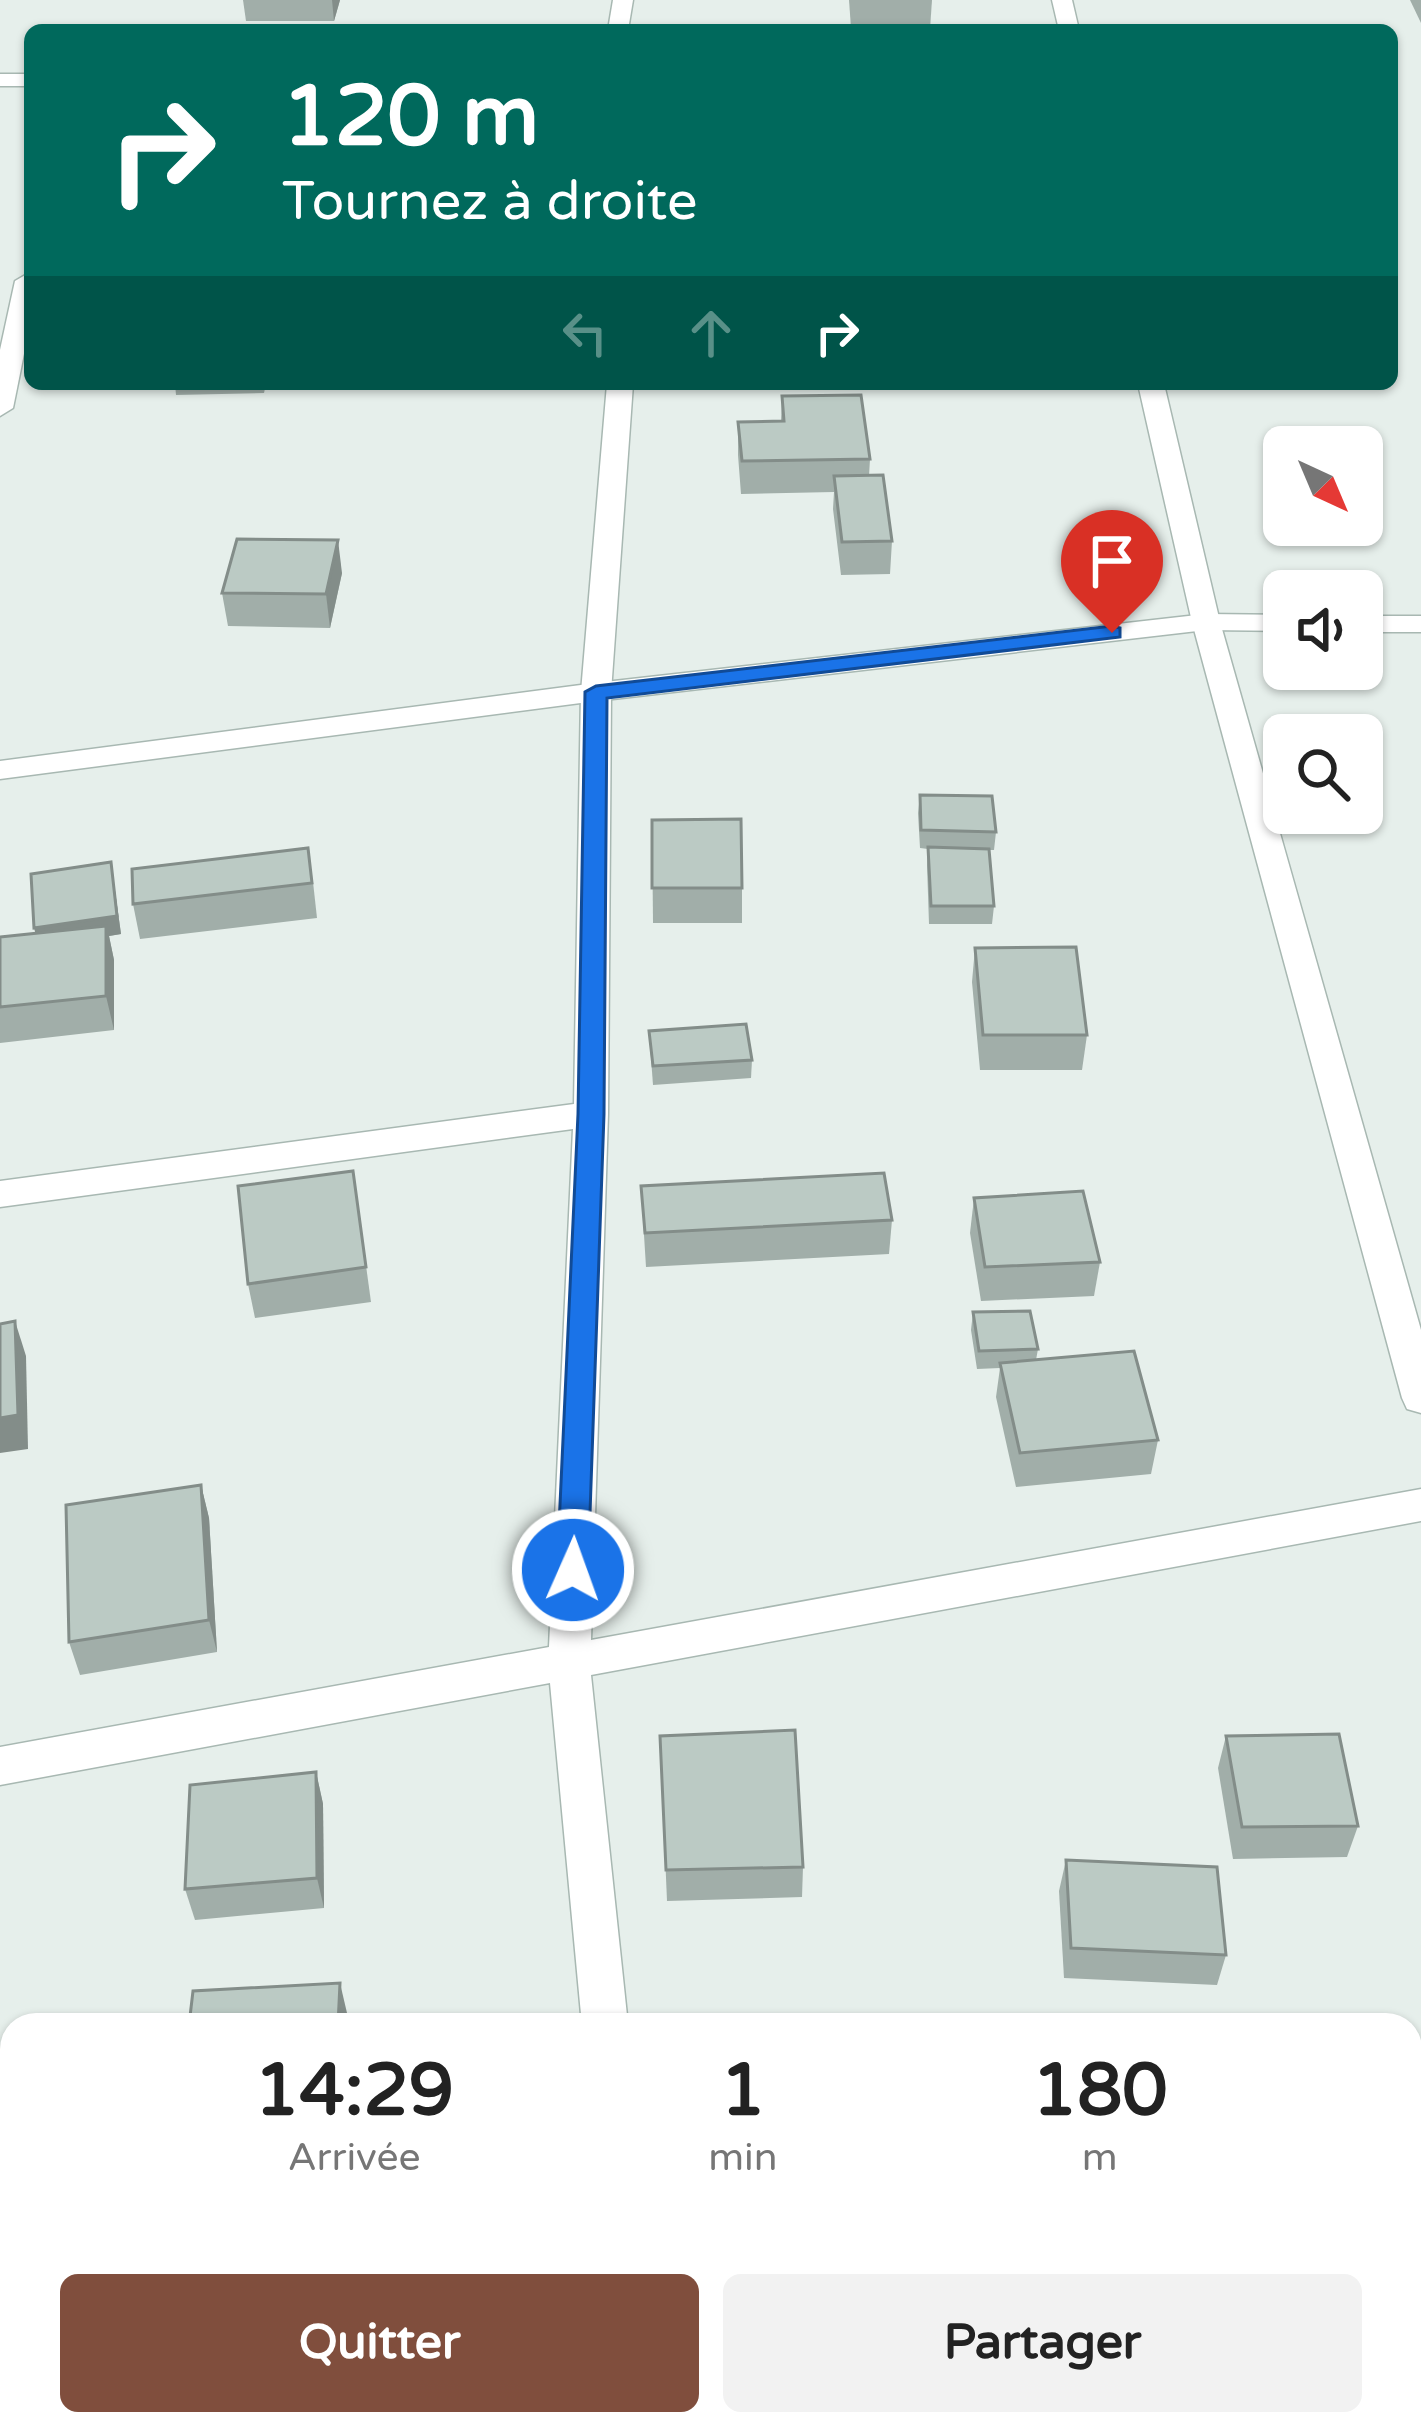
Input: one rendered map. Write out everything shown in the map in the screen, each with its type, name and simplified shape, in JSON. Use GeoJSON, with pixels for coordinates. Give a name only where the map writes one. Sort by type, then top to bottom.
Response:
{"type":"FeatureCollection","features":[{"type":"Feature","properties":{"kind":"street"},"geometry":{"type":"LineString","coordinates":[[0,408],[24,299]]}},
{"type":"Feature","properties":{"kind":"street"},"geometry":{"type":"LineString","coordinates":[[604,2013],[569,1661],[591,1114],[596,692],[620,390]]}},
{"type":"Feature","properties":{"kind":"street"},"geometry":{"type":"LineString","coordinates":[[1152,390],[1206,622],[1421,1398]]}},
{"type":"Feature","properties":{"kind":"street"},"geometry":{"type":"LineString","coordinates":[[0,770],[596,692],[1206,622],[1263,622]]}},
{"type":"Feature","properties":{"kind":"street"},"geometry":{"type":"LineString","coordinates":[[1383,623],[1421,624]]}},
{"type":"Feature","properties":{"kind":"street"},"geometry":{"type":"LineString","coordinates":[[0,1193],[591,1114]]}},
{"type":"Feature","properties":{"kind":"street"},"geometry":{"type":"LineString","coordinates":[[0,1766],[1421,1505]]}},
{"type":"Feature","properties":{"kind":"building"},"geometry":{"type":"Polygon","coordinates":[[[861,395],[870,459],[742,461],[738,422],[784,421],[782,396],[861,395]]]}},
{"type":"Feature","properties":{"kind":"building"},"geometry":{"type":"Polygon","coordinates":[[[883,475],[892,541],[842,542],[834,476],[883,475]]]}},
{"type":"Feature","properties":{"kind":"building"},"geometry":{"type":"Polygon","coordinates":[[[237,539],[338,540],[326,594],[222,593],[237,539]]]}},
{"type":"Feature","properties":{"kind":"building"},"geometry":{"type":"Polygon","coordinates":[[[920,795],[992,796],[996,832],[921,830],[920,795]]]}},
{"type":"Feature","properties":{"kind":"building"},"geometry":{"type":"Polygon","coordinates":[[[741,819],[742,888],[652,888],[652,820],[741,819]]]}},
{"type":"Feature","properties":{"kind":"building"},"geometry":{"type":"Polygon","coordinates":[[[928,847],[989,849],[994,906],[931,906],[928,847]]]}},
{"type":"Feature","properties":{"kind":"building"},"geometry":{"type":"Polygon","coordinates":[[[308,848],[312,883],[133,904],[132,869],[308,848]]]}},
{"type":"Feature","properties":{"kind":"building"},"geometry":{"type":"Polygon","coordinates":[[[111,862],[117,916],[34,928],[31,874],[111,862]]]}},
{"type":"Feature","properties":{"kind":"building"},"geometry":{"type":"Polygon","coordinates":[[[106,926],[106,996],[0,1007],[0,937],[106,926]]]}},
{"type":"Feature","properties":{"kind":"building"},"geometry":{"type":"Polygon","coordinates":[[[1076,947],[1087,1035],[983,1035],[975,948],[1076,947]]]}},
{"type":"Feature","properties":{"kind":"building"},"geometry":{"type":"Polygon","coordinates":[[[746,1024],[752,1060],[653,1066],[649,1031],[746,1024]]]}},
{"type":"Feature","properties":{"kind":"building"},"geometry":{"type":"Polygon","coordinates":[[[353,1171],[366,1267],[248,1284],[238,1186],[353,1171]]]}},
{"type":"Feature","properties":{"kind":"building"},"geometry":{"type":"Polygon","coordinates":[[[884,1173],[892,1220],[645,1233],[641,1186],[884,1173]]]}},
{"type":"Feature","properties":{"kind":"building"},"geometry":{"type":"Polygon","coordinates":[[[1083,1191],[1100,1262],[985,1267],[974,1198],[1083,1191]]]}},
{"type":"Feature","properties":{"kind":"building"},"geometry":{"type":"Polygon","coordinates":[[[1030,1311],[1038,1349],[979,1351],[973,1312],[1030,1311]]]}},
{"type":"Feature","properties":{"kind":"building"},"geometry":{"type":"Polygon","coordinates":[[[15,1321],[18,1415],[0,1418],[0,1324],[15,1321]]]}},
{"type":"Feature","properties":{"kind":"building"},"geometry":{"type":"Polygon","coordinates":[[[1134,1351],[1158,1440],[1020,1453],[1000,1363],[1134,1351]]]}},
{"type":"Feature","properties":{"kind":"building"},"geometry":{"type":"Polygon","coordinates":[[[201,1485],[209,1620],[69,1642],[66,1505],[201,1485]]]}},
{"type":"Feature","properties":{"kind":"building"},"geometry":{"type":"Polygon","coordinates":[[[795,1730],[803,1867],[666,1870],[660,1736],[795,1730]]]}},
{"type":"Feature","properties":{"kind":"building"},"geometry":{"type":"Polygon","coordinates":[[[1339,1734],[1358,1826],[1242,1827],[1226,1736],[1339,1734]]]}},
{"type":"Feature","properties":{"kind":"building"},"geometry":{"type":"Polygon","coordinates":[[[316,1772],[317,1878],[185,1889],[190,1785],[316,1772]]]}},
{"type":"Feature","properties":{"kind":"building"},"geometry":{"type":"Polygon","coordinates":[[[1066,1860],[1217,1867],[1226,1955],[1071,1948],[1066,1860]]]}},
{"type":"Feature","properties":{"kind":"building"},"geometry":{"type":"Polygon","coordinates":[[[340,1983],[339,2013],[190,2013],[193,1991],[340,1983]]]}},
{"type":"Feature","properties":{"kind":"route"},"geometry":{"type":"LineString","coordinates":[[573,1570],[591,1114],[596,692],[1112,633]]}}]}
